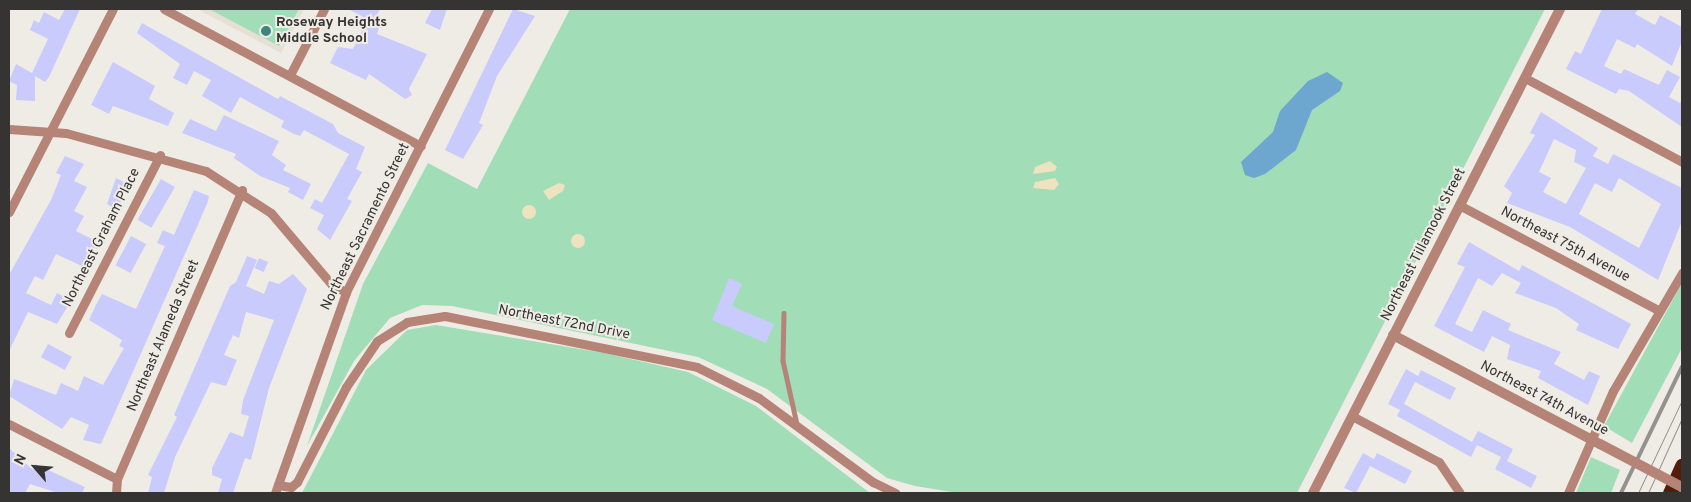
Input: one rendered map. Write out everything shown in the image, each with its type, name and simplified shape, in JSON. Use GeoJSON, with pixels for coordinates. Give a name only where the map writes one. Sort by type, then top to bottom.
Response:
{"type":"FeatureCollection","features":[{"type":"Feature","properties":{"kind":"highway"},"geometry":{"type":"LineString","coordinates":[[1670,493],[1682,466]]}},
{"type":"Feature","properties":{"kind":"street"},"geometry":{"type":"LineString","coordinates":[[9,210],[114,9]]}},
{"type":"Feature","properties":{"kind":"street"},"geometry":{"type":"LineString","coordinates":[[164,9],[421,146]]}},
{"type":"Feature","properties":{"kind":"street"},"geometry":{"type":"LineString","coordinates":[[290,75],[324,9]]}},
{"type":"Feature","properties":{"kind":"street","name":"Northeast Sacramento Street"},"geometry":{"type":"LineString","coordinates":[[277,489],[346,292],[490,9]]}},
{"type":"Feature","properties":{"kind":"street","name":"Northeast Tillamook Street"},"geometry":{"type":"LineString","coordinates":[[1313,493],[1560,9]]}},
{"type":"Feature","properties":{"kind":"street"},"geometry":{"type":"LineString","coordinates":[[1525,78],[1682,162]]}},
{"type":"Feature","properties":{"kind":"street"},"geometry":{"type":"LineString","coordinates":[[9,129],[50,132],[160,155],[206,170],[242,190],[271,213],[332,285],[346,292]]}},
{"type":"Feature","properties":{"kind":"street","name":"Northeast Graham Place"},"geometry":{"type":"LineString","coordinates":[[69,333],[160,155]]}},
{"type":"Feature","properties":{"kind":"street","name":"Northeast Alameda Street"},"geometry":{"type":"LineString","coordinates":[[116,493],[117,479],[242,190]]}},
{"type":"Feature","properties":{"kind":"street","name":"Northeast 75th Avenue"},"geometry":{"type":"LineString","coordinates":[[1459,205],[1658,310]]}},
{"type":"Feature","properties":{"kind":"street"},"geometry":{"type":"LineString","coordinates":[[1568,493],[1590,439],[1658,310],[1682,273]]}},
{"type":"Feature","properties":{"kind":"street","name":"Northeast 72nd Drive"},"geometry":{"type":"LineString","coordinates":[[277,489],[291,487],[297,482],[338,402],[377,341],[401,324],[431,316],[460,317],[680,362],[732,382],[797,426],[873,482],[896,493]]}},
{"type":"Feature","properties":{"kind":"street","name":"Northeast 74th Avenue"},"geometry":{"type":"LineString","coordinates":[[1394,334],[1682,487]]}},
{"type":"Feature","properties":{"kind":"street"},"geometry":{"type":"LineString","coordinates":[[1352,416],[1439,462],[1460,493]]}},
{"type":"Feature","properties":{"kind":"street"},"geometry":{"type":"LineString","coordinates":[[9,424],[117,479]]}},
{"type":"Feature","properties":{"kind":"lane"},"geometry":{"type":"LineString","coordinates":[[784,313],[783,361],[797,426]]}},
{"type":"Feature","properties":{"kind":"shaded area","name":"Roseway Heights Middle School"},"geometry":{"type":"Polygon","coordinates":[[[197,9],[304,9],[281,53],[197,9]]]}},
{"type":"Feature","properties":{"kind":"green space","name":"Roseway Heights Middle School"},"geometry":{"type":"Polygon","coordinates":[[[209,9],[299,9],[279,46],[209,9]]]}},
{"type":"Feature","properties":{"kind":"green space"},"geometry":{"type":"Polygon","coordinates":[[[570,9],[1545,9],[1297,493],[958,493],[915,486],[887,478],[767,389],[698,357],[452,306],[422,305],[390,318],[354,361],[307,446],[363,284],[428,163],[477,189],[570,9]]]}},
{"type":"Feature","properties":{"kind":"green space"},"geometry":{"type":"Polygon","coordinates":[[[1682,283],[1682,348],[1632,443],[1604,426],[1682,283]]]}},
{"type":"Feature","properties":{"kind":"green space"},"geometry":{"type":"Polygon","coordinates":[[[436,325],[604,353],[688,372],[756,406],[870,493],[302,493],[366,370],[407,330],[436,325]]]}},
{"type":"Feature","properties":{"kind":"green space"},"geometry":{"type":"Polygon","coordinates":[[[1591,457],[1620,470],[1611,493],[1576,493],[1591,457]]]}},
{"type":"Feature","properties":{"kind":"sand"},"geometry":{"type":"Polygon","coordinates":[[[1050,161],[1057,167],[1055,171],[1033,174],[1035,167],[1050,161]]]}},
{"type":"Feature","properties":{"kind":"sand"},"geometry":{"type":"Polygon","coordinates":[[[1055,178],[1059,184],[1054,190],[1033,188],[1035,182],[1055,178]]]}},
{"type":"Feature","properties":{"kind":"sand"},"geometry":{"type":"Polygon","coordinates":[[[559,183],[565,185],[563,191],[549,200],[543,191],[559,183]]]}},
{"type":"Feature","properties":{"kind":"sand"},"geometry":{"type":"Polygon","coordinates":[[[526,205],[532,205],[536,212],[532,219],[526,219],[522,215],[522,209],[526,205]]]}},
{"type":"Feature","properties":{"kind":"sand"},"geometry":{"type":"Polygon","coordinates":[[[578,234],[583,236],[585,241],[583,246],[578,248],[573,246],[571,241],[573,236],[578,234]]]}},
{"type":"Feature","properties":{"kind":"water"},"geometry":{"type":"Polygon","coordinates":[[[1327,72],[1343,83],[1340,91],[1312,110],[1296,150],[1265,174],[1254,178],[1245,175],[1241,162],[1273,132],[1280,111],[1308,81],[1327,72]]]}},
{"type":"Feature","properties":{"kind":"building"},"geometry":{"type":"Polygon","coordinates":[[[65,9],[80,9],[49,77],[45,82],[35,76],[35,101],[16,100],[17,85],[9,81],[16,64],[32,73],[48,39],[30,30],[34,20],[39,23],[44,12],[59,20],[65,9]]]}},
{"type":"Feature","properties":{"kind":"building"},"geometry":{"type":"Polygon","coordinates":[[[348,9],[380,9],[373,22],[348,9]]]}},
{"type":"Feature","properties":{"kind":"building"},"geometry":{"type":"Polygon","coordinates":[[[432,9],[447,9],[440,30],[425,23],[432,9]]]}},
{"type":"Feature","properties":{"kind":"building"},"geometry":{"type":"Polygon","coordinates":[[[513,9],[535,16],[497,76],[479,123],[483,125],[463,159],[445,150],[513,9]]]}},
{"type":"Feature","properties":{"kind":"building"},"geometry":{"type":"Polygon","coordinates":[[[1602,9],[1638,9],[1635,14],[1655,25],[1660,15],[1682,27],[1682,41],[1672,66],[1637,44],[1635,48],[1617,39],[1604,66],[1621,74],[1624,69],[1659,85],[1667,70],[1680,77],[1669,97],[1680,103],[1682,99],[1682,127],[1629,91],[1619,89],[1616,94],[1566,69],[1575,51],[1581,54],[1602,9]]]}},
{"type":"Feature","properties":{"kind":"building"},"geometry":{"type":"Polygon","coordinates":[[[366,22],[379,28],[377,34],[427,54],[409,89],[412,95],[405,99],[369,74],[366,80],[330,63],[338,47],[353,49],[366,22]]]}},
{"type":"Feature","properties":{"kind":"building"},"geometry":{"type":"Polygon","coordinates":[[[142,23],[278,99],[280,96],[333,124],[338,133],[365,147],[356,169],[362,172],[347,199],[352,201],[330,240],[317,229],[324,215],[310,208],[315,199],[322,203],[349,154],[304,130],[300,136],[294,134],[281,127],[284,121],[240,97],[231,113],[202,96],[211,80],[194,71],[187,85],[173,78],[180,64],[137,33],[142,23]]]}},
{"type":"Feature","properties":{"kind":"building"},"geometry":{"type":"Polygon","coordinates":[[[113,62],[155,86],[149,99],[174,113],[168,126],[113,106],[109,114],[91,105],[113,62]]]}},
{"type":"Feature","properties":{"kind":"building"},"geometry":{"type":"Polygon","coordinates":[[[1541,112],[1598,148],[1593,156],[1608,164],[1613,154],[1682,188],[1682,221],[1658,280],[1570,227],[1507,203],[1512,193],[1504,186],[1535,135],[1530,133],[1541,112]],[[1554,139],[1539,172],[1551,178],[1543,192],[1566,204],[1586,168],[1574,162],[1576,150],[1554,139]],[[1619,178],[1612,192],[1595,183],[1579,214],[1639,248],[1661,204],[1619,178]]]}},
{"type":"Feature","properties":{"kind":"building"},"geometry":{"type":"Polygon","coordinates":[[[224,115],[279,141],[272,155],[286,165],[283,170],[311,184],[303,200],[288,192],[290,188],[260,176],[234,158],[236,154],[182,133],[190,119],[216,131],[224,115]]]}},
{"type":"Feature","properties":{"kind":"building"},"geometry":{"type":"Polygon","coordinates":[[[65,156],[84,164],[74,181],[87,187],[74,211],[84,216],[76,231],[100,243],[86,268],[56,254],[43,280],[35,276],[26,293],[51,305],[57,293],[71,301],[57,324],[28,312],[9,351],[9,275],[51,200],[61,175],[56,173],[65,156]]]}},
{"type":"Feature","properties":{"kind":"building"},"geometry":{"type":"Polygon","coordinates":[[[116,178],[130,185],[116,210],[107,204],[116,178]]]}},
{"type":"Feature","properties":{"kind":"building"},"geometry":{"type":"Polygon","coordinates":[[[161,179],[175,187],[151,228],[138,220],[161,179]]]}},
{"type":"Feature","properties":{"kind":"building"},"geometry":{"type":"Polygon","coordinates":[[[194,190],[209,196],[207,204],[101,444],[83,440],[89,425],[71,417],[62,429],[9,396],[14,379],[56,395],[61,383],[78,391],[84,376],[103,385],[124,348],[119,346],[122,340],[89,320],[96,305],[102,294],[136,309],[165,246],[157,243],[163,230],[174,235],[194,190]]]}},
{"type":"Feature","properties":{"kind":"building"},"geometry":{"type":"Polygon","coordinates":[[[131,236],[146,244],[131,273],[116,265],[131,236]]]}},
{"type":"Feature","properties":{"kind":"building"},"geometry":{"type":"Polygon","coordinates":[[[1469,242],[1519,271],[1522,265],[1631,324],[1618,349],[1576,330],[1579,324],[1556,308],[1515,293],[1521,283],[1502,273],[1492,286],[1478,278],[1455,324],[1472,332],[1483,310],[1511,324],[1508,330],[1561,352],[1554,364],[1584,380],[1589,371],[1600,376],[1588,405],[1538,378],[1541,371],[1507,359],[1510,345],[1492,336],[1484,352],[1434,326],[1465,267],[1457,264],[1469,242]]]}},
{"type":"Feature","properties":{"kind":"building"},"geometry":{"type":"Polygon","coordinates":[[[247,256],[257,260],[246,286],[264,294],[269,281],[279,284],[293,274],[307,289],[269,388],[251,460],[245,458],[233,493],[218,493],[222,479],[212,475],[212,468],[230,432],[243,437],[249,416],[241,414],[243,400],[274,320],[246,312],[239,338],[233,335],[224,355],[237,360],[226,386],[211,382],[175,457],[164,493],[148,493],[152,477],[148,475],[177,417],[174,415],[230,286],[236,282],[247,256]]]}},
{"type":"Feature","properties":{"kind":"building"},"geometry":{"type":"Polygon","coordinates":[[[259,258],[268,262],[264,272],[255,268],[259,258]]]}},
{"type":"Feature","properties":{"kind":"building"},"geometry":{"type":"Polygon","coordinates":[[[729,278],[742,284],[732,306],[774,324],[766,343],[712,320],[729,278]]]}},
{"type":"Feature","properties":{"kind":"building"},"geometry":{"type":"Polygon","coordinates":[[[48,344],[72,357],[65,370],[41,357],[48,344]]]}},
{"type":"Feature","properties":{"kind":"building"},"geometry":{"type":"Polygon","coordinates":[[[1406,369],[1418,376],[1421,370],[1456,388],[1450,400],[1415,382],[1404,404],[1472,442],[1478,431],[1513,449],[1507,461],[1537,476],[1531,488],[1495,469],[1501,457],[1477,445],[1471,457],[1397,416],[1400,410],[1388,404],[1406,369]]]}},
{"type":"Feature","properties":{"kind":"building"},"geometry":{"type":"Polygon","coordinates":[[[9,448],[33,470],[35,464],[85,487],[82,493],[58,493],[30,484],[25,493],[9,493],[9,448]]]}},
{"type":"Feature","properties":{"kind":"building"},"geometry":{"type":"Polygon","coordinates":[[[1363,453],[1374,459],[1377,453],[1412,471],[1405,484],[1370,466],[1356,493],[1344,488],[1363,453]]]}},
{"type":"Feature","properties":{"kind":"tram line"},"geometry":{"type":"LineString","coordinates":[[1638,493],[1682,400]]}},
{"type":"Feature","properties":{"kind":"tram line"},"geometry":{"type":"LineString","coordinates":[[1648,493],[1682,418]]}},
{"type":"Feature","properties":{"kind":"railway"},"geometry":{"type":"LineString","coordinates":[[1621,493],[1682,367]]}},
{"type":"Feature","properties":{"kind":"place","name":"Roseway Heights Middle School"},"geometry":{"type":"Point","coordinates":[266,31]}}]}
